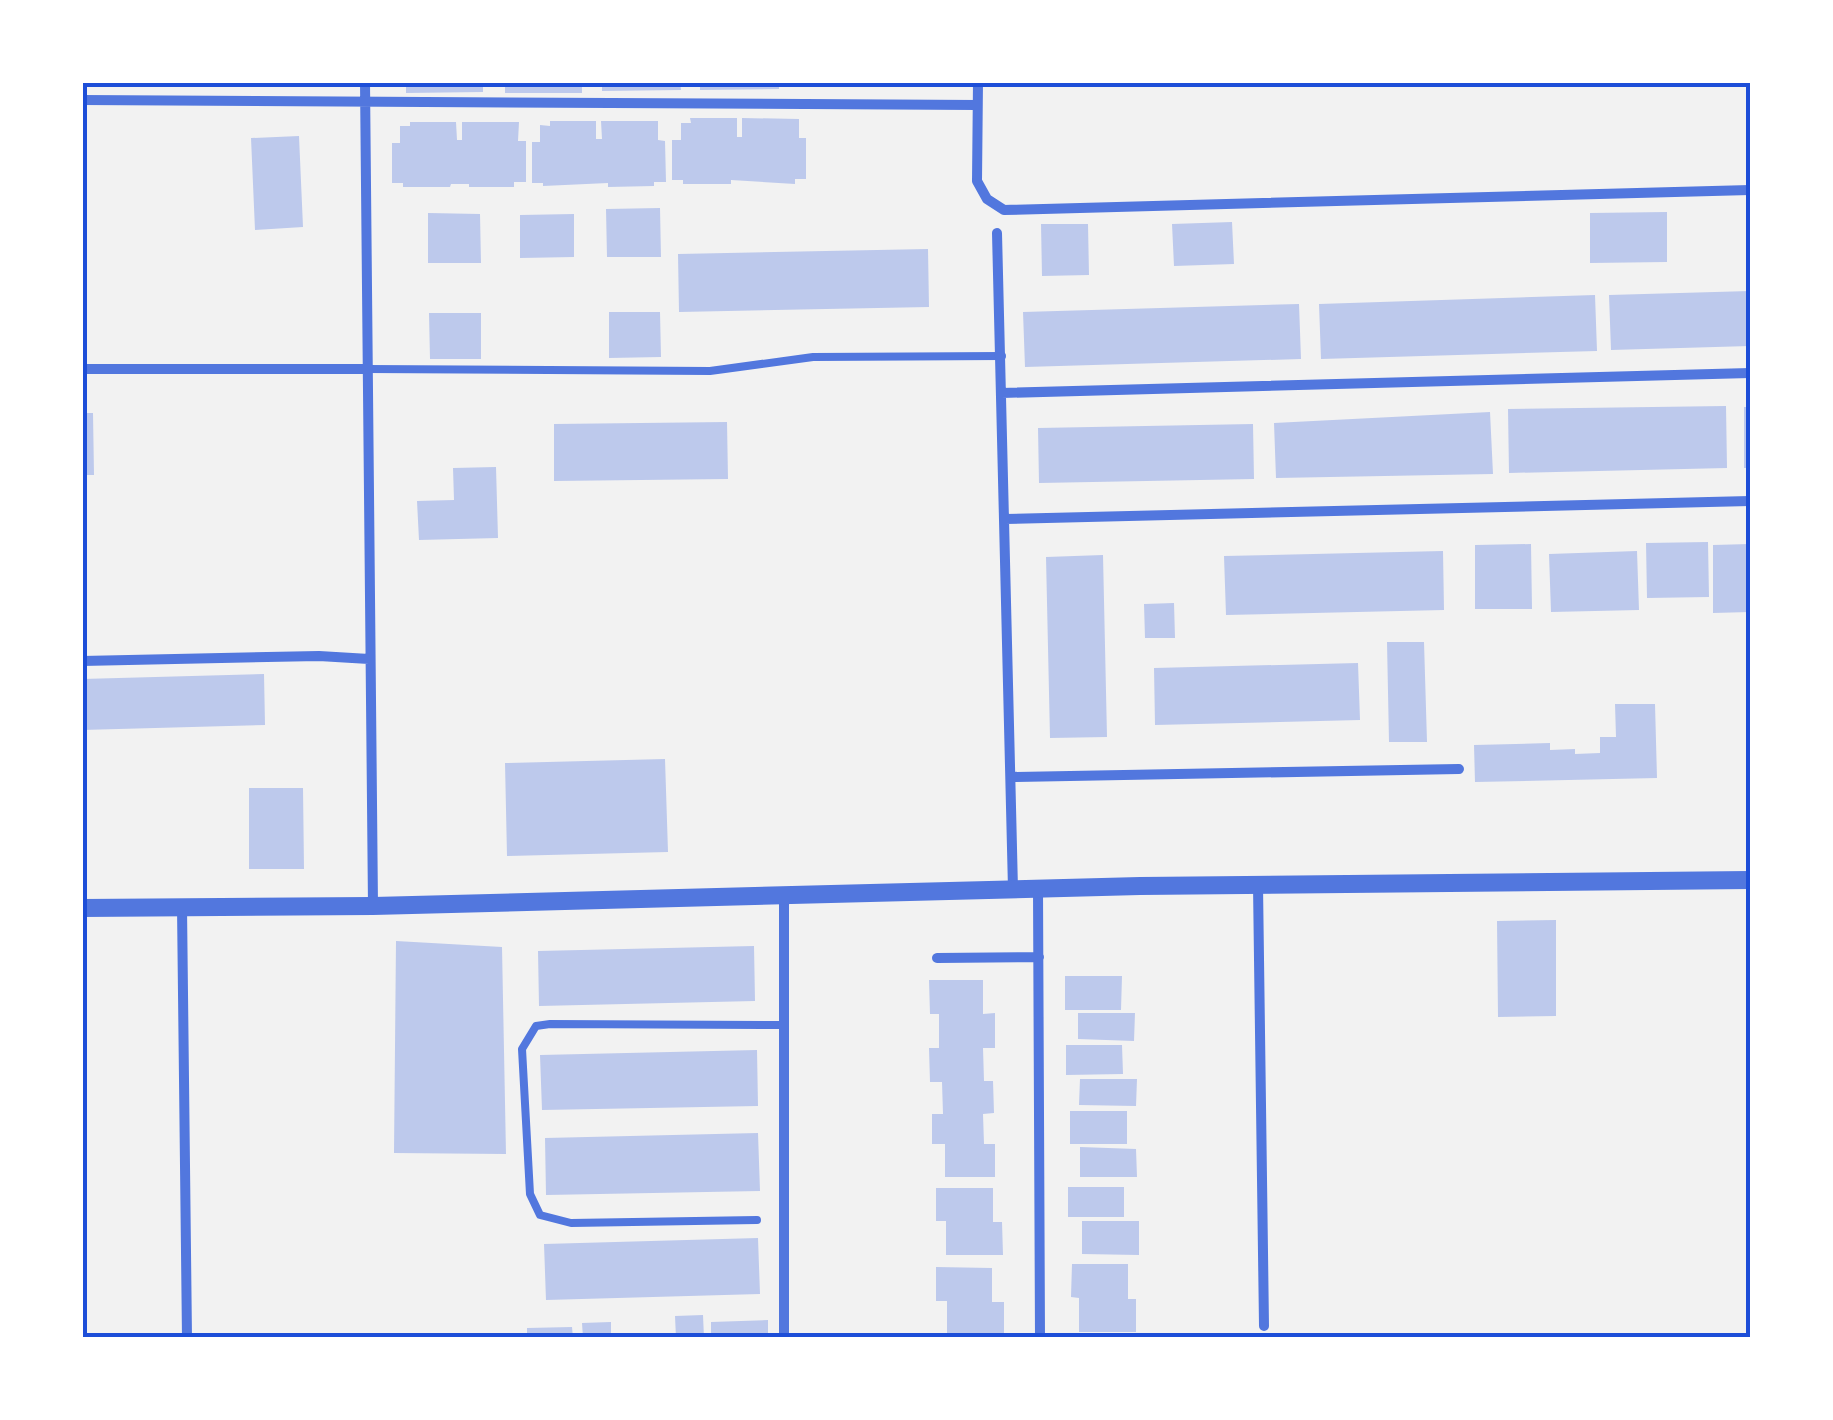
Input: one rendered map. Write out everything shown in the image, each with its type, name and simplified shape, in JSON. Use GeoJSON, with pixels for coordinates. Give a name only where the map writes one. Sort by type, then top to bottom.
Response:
{"type":"FeatureCollection","features":[{"type":"Feature","properties":{"kind":"street"},"geometry":{"type":"LineString","coordinates":[[366,82],[373,906]]}},
{"type":"Feature","properties":{"kind":"street"},"geometry":{"type":"LineString","coordinates":[[978,82],[978,181],[987,199],[1004,210],[1750,190]]}},
{"type":"Feature","properties":{"kind":"street"},"geometry":{"type":"LineString","coordinates":[[82,100],[977,105]]}},
{"type":"Feature","properties":{"kind":"street"},"geometry":{"type":"LineString","coordinates":[[998,233],[1013,889]]}},
{"type":"Feature","properties":{"kind":"street"},"geometry":{"type":"LineString","coordinates":[[82,369],[367,369]]}},
{"type":"Feature","properties":{"kind":"street"},"geometry":{"type":"LineString","coordinates":[[1002,393],[1750,373]]}},
{"type":"Feature","properties":{"kind":"street"},"geometry":{"type":"LineString","coordinates":[[1005,519],[1750,501]]}},
{"type":"Feature","properties":{"kind":"street"},"geometry":{"type":"LineString","coordinates":[[82,662],[320,656],[369,659]]}},
{"type":"Feature","properties":{"kind":"street"},"geometry":{"type":"LineString","coordinates":[[1011,778],[1460,770]]}},
{"type":"Feature","properties":{"kind":"street"},"geometry":{"type":"LineString","coordinates":[[82,908],[373,906],[1013,889],[1750,880]]}},
{"type":"Feature","properties":{"kind":"street"},"geometry":{"type":"LineString","coordinates":[[1258,885],[1264,1326]]}},
{"type":"Feature","properties":{"kind":"street"},"geometry":{"type":"LineString","coordinates":[[1038,889],[1040,1338]]}},
{"type":"Feature","properties":{"kind":"street"},"geometry":{"type":"LineString","coordinates":[[784,896],[784,1338]]}},
{"type":"Feature","properties":{"kind":"street"},"geometry":{"type":"LineString","coordinates":[[182,907],[186,1338]]}},
{"type":"Feature","properties":{"kind":"street"},"geometry":{"type":"LineString","coordinates":[[937,958],[1038,957]]}},
{"type":"Feature","properties":{"kind":"lane"},"geometry":{"type":"LineString","coordinates":[[367,369],[710,371],[813,357],[1002,356]]}},
{"type":"Feature","properties":{"kind":"lane"},"geometry":{"type":"LineString","coordinates":[[756,1220],[571,1223],[540,1215],[530,1194],[522,1049],[536,1026],[550,1024],[784,1025]]}},
{"type":"Feature","properties":{"kind":"building"},"geometry":{"type":"Polygon","coordinates":[[[406,82],[483,82],[483,92],[406,93],[406,82]]]}},
{"type":"Feature","properties":{"kind":"building"},"geometry":{"type":"Polygon","coordinates":[[[505,82],[582,82],[582,93],[505,93],[505,82]]]}},
{"type":"Feature","properties":{"kind":"building"},"geometry":{"type":"Polygon","coordinates":[[[602,82],[680,82],[681,90],[602,91],[602,82]]]}},
{"type":"Feature","properties":{"kind":"building"},"geometry":{"type":"Polygon","coordinates":[[[700,82],[779,82],[779,89],[700,90],[700,82]]]}},
{"type":"Feature","properties":{"kind":"building"},"geometry":{"type":"Polygon","coordinates":[[[690,118],[737,118],[737,137],[742,137],[742,118],[799,119],[799,138],[806,138],[806,179],[795,179],[795,184],[731,180],[731,184],[683,184],[683,180],[672,180],[672,140],[681,140],[681,123],[691,123],[690,118]]]}},
{"type":"Feature","properties":{"kind":"building"},"geometry":{"type":"Polygon","coordinates":[[[550,121],[596,121],[596,139],[602,139],[601,121],[658,121],[658,140],[665,141],[666,182],[608,187],[608,183],[532,183],[532,142],[540,142],[540,125],[550,126],[550,121]]]}},
{"type":"Feature","properties":{"kind":"building"},"geometry":{"type":"Polygon","coordinates":[[[410,122],[456,122],[457,140],[462,140],[462,122],[519,122],[518,141],[526,141],[526,182],[514,182],[514,187],[403,187],[403,183],[392,183],[392,143],[400,143],[400,126],[410,126],[410,122]]]}},
{"type":"Feature","properties":{"kind":"building"},"geometry":{"type":"Polygon","coordinates":[[[299,136],[303,227],[255,230],[251,138],[299,136]]]}},
{"type":"Feature","properties":{"kind":"building"},"geometry":{"type":"Polygon","coordinates":[[[660,208],[661,257],[607,257],[606,209],[660,208]]]}},
{"type":"Feature","properties":{"kind":"building"},"geometry":{"type":"Polygon","coordinates":[[[1667,212],[1667,262],[1590,263],[1590,213],[1667,212]]]}},
{"type":"Feature","properties":{"kind":"building"},"geometry":{"type":"Polygon","coordinates":[[[428,213],[480,214],[481,263],[428,263],[428,213]]]}},
{"type":"Feature","properties":{"kind":"building"},"geometry":{"type":"Polygon","coordinates":[[[574,214],[574,257],[520,258],[520,215],[574,214]]]}},
{"type":"Feature","properties":{"kind":"building"},"geometry":{"type":"Polygon","coordinates":[[[1232,222],[1234,264],[1174,266],[1172,224],[1232,222]]]}},
{"type":"Feature","properties":{"kind":"building"},"geometry":{"type":"Polygon","coordinates":[[[1041,224],[1088,224],[1089,275],[1042,276],[1041,224]]]}},
{"type":"Feature","properties":{"kind":"building"},"geometry":{"type":"Polygon","coordinates":[[[928,249],[929,307],[679,312],[678,254],[928,249]]]}},
{"type":"Feature","properties":{"kind":"building"},"geometry":{"type":"Polygon","coordinates":[[[1750,291],[1750,346],[1611,350],[1609,295],[1750,291]]]}},
{"type":"Feature","properties":{"kind":"building"},"geometry":{"type":"Polygon","coordinates":[[[1595,295],[1597,351],[1321,359],[1319,304],[1595,295]]]}},
{"type":"Feature","properties":{"kind":"building"},"geometry":{"type":"Polygon","coordinates":[[[1299,304],[1301,359],[1025,367],[1023,312],[1299,304]]]}},
{"type":"Feature","properties":{"kind":"building"},"geometry":{"type":"Polygon","coordinates":[[[609,312],[660,312],[661,357],[609,358],[609,312]]]}},
{"type":"Feature","properties":{"kind":"building"},"geometry":{"type":"Polygon","coordinates":[[[429,313],[481,313],[481,359],[430,359],[429,313]]]}},
{"type":"Feature","properties":{"kind":"building"},"geometry":{"type":"Polygon","coordinates":[[[1726,406],[1727,468],[1509,473],[1508,409],[1726,406]]]}},
{"type":"Feature","properties":{"kind":"building"},"geometry":{"type":"Polygon","coordinates":[[[1744,407],[1750,407],[1750,468],[1744,468],[1744,407]]]}},
{"type":"Feature","properties":{"kind":"building"},"geometry":{"type":"Polygon","coordinates":[[[1490,412],[1493,474],[1276,478],[1274,423],[1490,412]]]}},
{"type":"Feature","properties":{"kind":"building"},"geometry":{"type":"Polygon","coordinates":[[[82,413],[93,413],[94,475],[82,475],[82,413]]]}},
{"type":"Feature","properties":{"kind":"building"},"geometry":{"type":"Polygon","coordinates":[[[727,422],[728,479],[554,481],[554,424],[727,422]]]}},
{"type":"Feature","properties":{"kind":"building"},"geometry":{"type":"Polygon","coordinates":[[[1253,424],[1254,479],[1039,483],[1038,428],[1253,424]]]}},
{"type":"Feature","properties":{"kind":"building"},"geometry":{"type":"Polygon","coordinates":[[[496,467],[498,538],[419,540],[417,501],[454,500],[453,468],[496,467]]]}},
{"type":"Feature","properties":{"kind":"building"},"geometry":{"type":"Polygon","coordinates":[[[1708,542],[1709,597],[1647,598],[1646,543],[1708,542]]]}},
{"type":"Feature","properties":{"kind":"building"},"geometry":{"type":"Polygon","coordinates":[[[1531,544],[1532,609],[1475,609],[1475,545],[1531,544]]]}},
{"type":"Feature","properties":{"kind":"building"},"geometry":{"type":"Polygon","coordinates":[[[1750,544],[1750,612],[1713,613],[1713,545],[1750,544]]]}},
{"type":"Feature","properties":{"kind":"building"},"geometry":{"type":"Polygon","coordinates":[[[1443,551],[1444,610],[1226,615],[1224,556],[1443,551]]]}},
{"type":"Feature","properties":{"kind":"building"},"geometry":{"type":"Polygon","coordinates":[[[1637,551],[1639,610],[1551,612],[1549,554],[1637,551]]]}},
{"type":"Feature","properties":{"kind":"building"},"geometry":{"type":"Polygon","coordinates":[[[1103,555],[1107,737],[1050,738],[1046,557],[1103,555]]]}},
{"type":"Feature","properties":{"kind":"building"},"geometry":{"type":"Polygon","coordinates":[[[1174,603],[1175,638],[1145,638],[1144,604],[1174,603]]]}},
{"type":"Feature","properties":{"kind":"building"},"geometry":{"type":"Polygon","coordinates":[[[1387,642],[1424,642],[1427,742],[1389,742],[1387,642]]]}},
{"type":"Feature","properties":{"kind":"building"},"geometry":{"type":"Polygon","coordinates":[[[1358,663],[1360,720],[1155,725],[1154,668],[1358,663]]]}},
{"type":"Feature","properties":{"kind":"building"},"geometry":{"type":"Polygon","coordinates":[[[264,674],[265,725],[82,730],[82,679],[264,674]]]}},
{"type":"Feature","properties":{"kind":"building"},"geometry":{"type":"Polygon","coordinates":[[[1615,704],[1655,704],[1657,778],[1475,782],[1474,745],[1550,743],[1550,750],[1600,753],[1600,737],[1616,737],[1615,704]]]}},
{"type":"Feature","properties":{"kind":"building"},"geometry":{"type":"Polygon","coordinates":[[[665,759],[668,852],[507,856],[505,763],[665,759]]]}},
{"type":"Feature","properties":{"kind":"building"},"geometry":{"type":"Polygon","coordinates":[[[249,788],[303,788],[304,869],[249,869],[249,788]]]}},
{"type":"Feature","properties":{"kind":"building"},"geometry":{"type":"Polygon","coordinates":[[[1556,920],[1556,1016],[1498,1017],[1497,921],[1556,920]]]}},
{"type":"Feature","properties":{"kind":"building"},"geometry":{"type":"Polygon","coordinates":[[[396,941],[502,947],[506,1154],[394,1153],[396,941]]]}},
{"type":"Feature","properties":{"kind":"building"},"geometry":{"type":"Polygon","coordinates":[[[754,946],[755,1001],[539,1006],[538,951],[754,946]]]}},
{"type":"Feature","properties":{"kind":"building"},"geometry":{"type":"Polygon","coordinates":[[[1065,976],[1122,976],[1121,1010],[1065,1010],[1065,976]]]}},
{"type":"Feature","properties":{"kind":"building"},"geometry":{"type":"Polygon","coordinates":[[[929,980],[983,980],[983,1014],[995,1013],[995,1048],[983,1048],[984,1081],[993,1081],[994,1113],[983,1114],[984,1144],[995,1144],[995,1177],[945,1177],[945,1144],[932,1144],[932,1114],[943,1114],[942,1082],[930,1082],[929,1048],[939,1048],[939,1014],[930,1014],[929,980]]]}},
{"type":"Feature","properties":{"kind":"building"},"geometry":{"type":"Polygon","coordinates":[[[1078,1013],[1135,1013],[1134,1041],[1078,1039],[1078,1013]]]}},
{"type":"Feature","properties":{"kind":"building"},"geometry":{"type":"Polygon","coordinates":[[[1066,1045],[1122,1045],[1123,1074],[1066,1075],[1066,1045]]]}},
{"type":"Feature","properties":{"kind":"building"},"geometry":{"type":"Polygon","coordinates":[[[757,1050],[758,1106],[542,1110],[540,1055],[757,1050]]]}},
{"type":"Feature","properties":{"kind":"building"},"geometry":{"type":"Polygon","coordinates":[[[1080,1079],[1137,1079],[1136,1106],[1079,1105],[1080,1079]]]}},
{"type":"Feature","properties":{"kind":"building"},"geometry":{"type":"Polygon","coordinates":[[[1070,1111],[1127,1111],[1127,1144],[1070,1144],[1070,1111]]]}},
{"type":"Feature","properties":{"kind":"building"},"geometry":{"type":"Polygon","coordinates":[[[758,1133],[760,1191],[546,1195],[545,1138],[758,1133]]]}},
{"type":"Feature","properties":{"kind":"building"},"geometry":{"type":"Polygon","coordinates":[[[1080,1147],[1136,1149],[1137,1177],[1080,1177],[1080,1147]]]}},
{"type":"Feature","properties":{"kind":"building"},"geometry":{"type":"Polygon","coordinates":[[[1068,1187],[1124,1187],[1124,1217],[1068,1217],[1068,1187]]]}},
{"type":"Feature","properties":{"kind":"building"},"geometry":{"type":"Polygon","coordinates":[[[936,1188],[993,1188],[993,1222],[1002,1222],[1003,1255],[946,1255],[946,1221],[936,1221],[936,1188]]]}},
{"type":"Feature","properties":{"kind":"building"},"geometry":{"type":"Polygon","coordinates":[[[1082,1221],[1139,1221],[1139,1255],[1082,1254],[1082,1221]]]}},
{"type":"Feature","properties":{"kind":"building"},"geometry":{"type":"Polygon","coordinates":[[[758,1238],[760,1294],[546,1300],[544,1244],[758,1238]]]}},
{"type":"Feature","properties":{"kind":"building"},"geometry":{"type":"Polygon","coordinates":[[[1072,1264],[1128,1264],[1128,1299],[1136,1299],[1136,1332],[1079,1332],[1079,1298],[1071,1297],[1072,1264]]]}},
{"type":"Feature","properties":{"kind":"building"},"geometry":{"type":"Polygon","coordinates":[[[936,1267],[992,1268],[992,1302],[1004,1302],[1004,1335],[947,1335],[947,1301],[936,1301],[936,1267]]]}},
{"type":"Feature","properties":{"kind":"building"},"geometry":{"type":"Polygon","coordinates":[[[703,1315],[704,1338],[676,1338],[675,1316],[703,1315]]]}},
{"type":"Feature","properties":{"kind":"building"},"geometry":{"type":"Polygon","coordinates":[[[768,1320],[768,1338],[711,1338],[711,1322],[768,1320]]]}},
{"type":"Feature","properties":{"kind":"building"},"geometry":{"type":"Polygon","coordinates":[[[611,1322],[611,1338],[583,1338],[582,1323],[611,1322]]]}},
{"type":"Feature","properties":{"kind":"building"},"geometry":{"type":"Polygon","coordinates":[[[572,1327],[573,1338],[527,1338],[527,1328],[572,1327]]]}}]}
